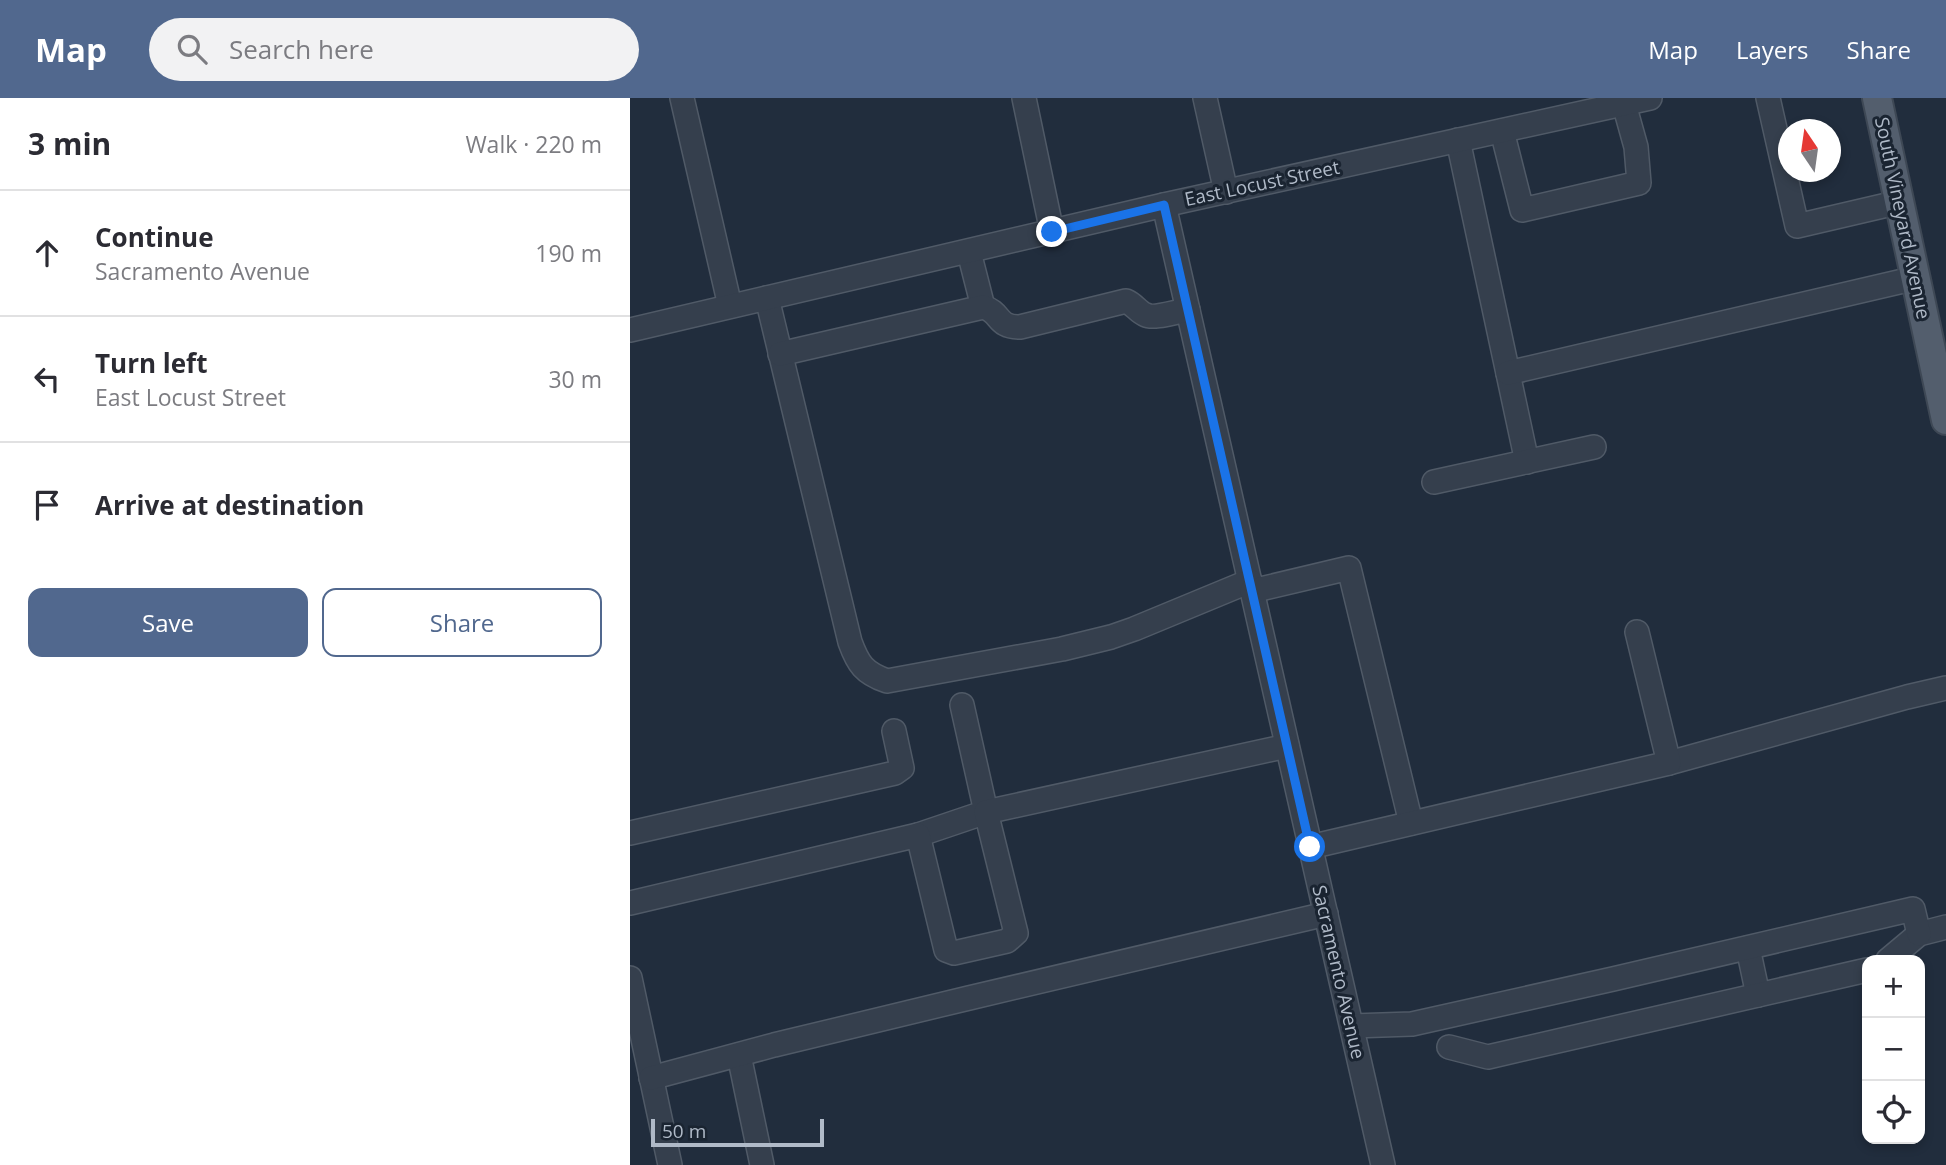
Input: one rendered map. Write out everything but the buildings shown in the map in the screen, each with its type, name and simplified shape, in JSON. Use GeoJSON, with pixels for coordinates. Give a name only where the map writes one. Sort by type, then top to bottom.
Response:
{"type":"FeatureCollection","features":[{"type":"Feature","properties":{"kind":"main road","name":"South Vineyard Avenue"},"geometry":{"type":"LineString","coordinates":[[1877,98],[1946,420]]}},
{"type":"Feature","properties":{"kind":"street"},"geometry":{"type":"LineString","coordinates":[[682,98],[730,306]]}},
{"type":"Feature","properties":{"kind":"street"},"geometry":{"type":"LineString","coordinates":[[1024,98],[1052,232]]}},
{"type":"Feature","properties":{"kind":"street"},"geometry":{"type":"LineString","coordinates":[[1205,98],[1226,192]]}},
{"type":"Feature","properties":{"kind":"street","name":"East Locust Street"},"geometry":{"type":"LineString","coordinates":[[630,330],[1164,205],[1650,98]]}},
{"type":"Feature","properties":{"kind":"street"},"geometry":{"type":"LineString","coordinates":[[1768,98],[1797,226],[1900,202]]}},
{"type":"Feature","properties":{"kind":"street"},"geometry":{"type":"LineString","coordinates":[[1502,131],[1522,210],[1639,183],[1636,147],[1624,104]]}},
{"type":"Feature","properties":{"kind":"street"},"geometry":{"type":"LineString","coordinates":[[1458,140],[1527,462]]}},
{"type":"Feature","properties":{"kind":"street","name":"Sacramento Avenue"},"geometry":{"type":"LineString","coordinates":[[1164,205],[1383,1165]]}},
{"type":"Feature","properties":{"kind":"street"},"geometry":{"type":"LineString","coordinates":[[969,252],[983,307]]}},
{"type":"Feature","properties":{"kind":"street"},"geometry":{"type":"LineString","coordinates":[[1508,373],[1916,278]]}},
{"type":"Feature","properties":{"kind":"street"},"geometry":{"type":"LineString","coordinates":[[767,298],[849,642],[857,661],[871,676],[887,681],[1062,649],[1134,629],[1251,586],[1349,568],[1411,823]]}},
{"type":"Feature","properties":{"kind":"street"},"geometry":{"type":"LineString","coordinates":[[780,354],[983,307],[989,309],[1008,327],[1020,327],[1126,301],[1144,315],[1188,310]]}},
{"type":"Feature","properties":{"kind":"street"},"geometry":{"type":"LineString","coordinates":[[1434,482],[1594,447]]}},
{"type":"Feature","properties":{"kind":"street"},"geometry":{"type":"LineString","coordinates":[[1637,632],[1669,763]]}},
{"type":"Feature","properties":{"kind":"street"},"geometry":{"type":"LineString","coordinates":[[1310,847],[1669,763],[1946,688]]}},
{"type":"Feature","properties":{"kind":"street"},"geometry":{"type":"LineString","coordinates":[[918,835],[946,950],[954,953],[1007,941],[1016,933],[962,705]]}},
{"type":"Feature","properties":{"kind":"street"},"geometry":{"type":"LineString","coordinates":[[630,833],[895,773],[902,768],[894,731]]}},
{"type":"Feature","properties":{"kind":"street"},"geometry":{"type":"LineString","coordinates":[[630,903],[918,835],[986,813],[1287,747]]}},
{"type":"Feature","properties":{"kind":"street"},"geometry":{"type":"LineString","coordinates":[[1352,1026],[1412,1024],[1913,909],[1919,934]]}},
{"type":"Feature","properties":{"kind":"street"},"geometry":{"type":"LineString","coordinates":[[651,1078],[969,998],[1326,914]]}},
{"type":"Feature","properties":{"kind":"street"},"geometry":{"type":"LineString","coordinates":[[1894,955],[1919,934],[1946,928]]}},
{"type":"Feature","properties":{"kind":"street"},"geometry":{"type":"LineString","coordinates":[[1748,948],[1758,995]]}},
{"type":"Feature","properties":{"kind":"street"},"geometry":{"type":"LineString","coordinates":[[1449,1047],[1488,1057],[1862,971]]}},
{"type":"Feature","properties":{"kind":"street"},"geometry":{"type":"LineString","coordinates":[[630,978],[670,1165]]}},
{"type":"Feature","properties":{"kind":"street"},"geometry":{"type":"LineString","coordinates":[[739,1055],[762,1165]]}},
{"type":"Feature","properties":{"kind":"route"},"geometry":{"type":"LineString","coordinates":[[1052,232],[1164,205],[1310,847]]}}]}
